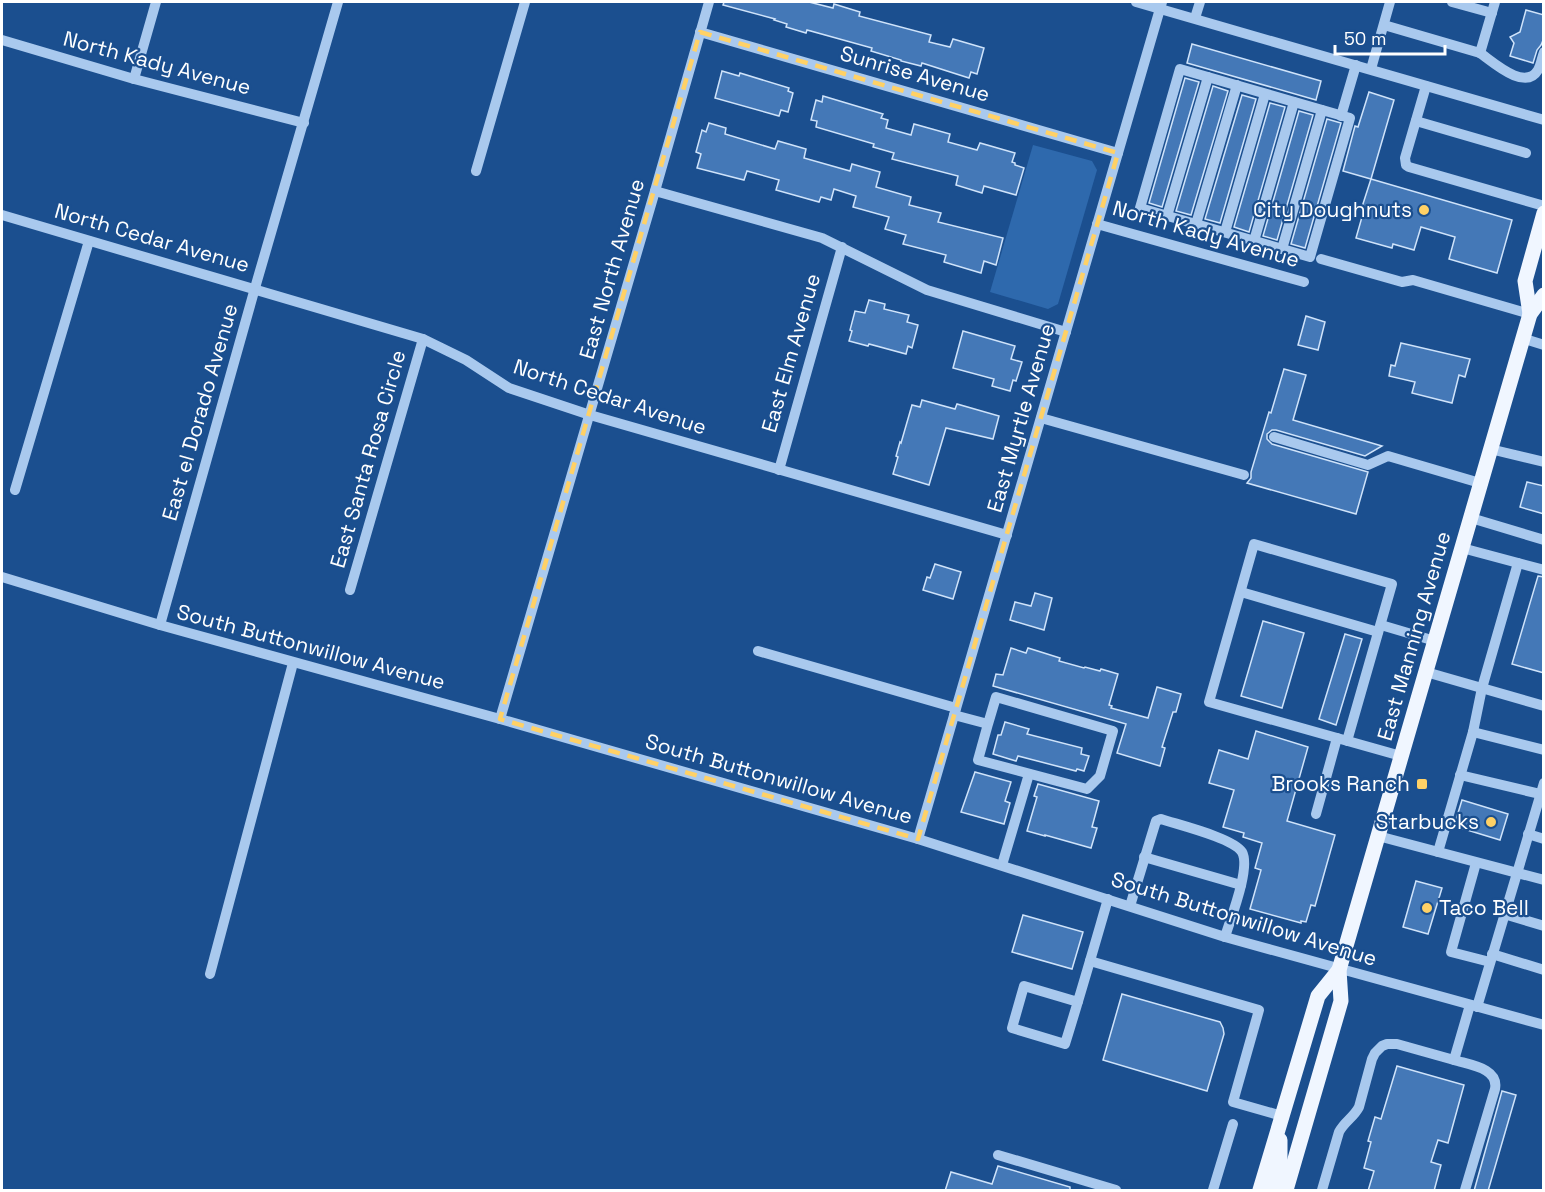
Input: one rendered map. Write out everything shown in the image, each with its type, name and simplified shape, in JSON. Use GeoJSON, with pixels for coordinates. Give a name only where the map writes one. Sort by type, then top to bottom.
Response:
{"type":"FeatureCollection","features":[{"type":"Feature","properties":{"kind":"main road","name":"East Manning Avenue"},"geometry":{"type":"LineString","coordinates":[[1530,314],[1524,280],[1544,213]]}},
{"type":"Feature","properties":{"kind":"main road","name":"East Manning Avenue"},"geometry":{"type":"LineString","coordinates":[[1286,1191],[1341,1001],[1339,970],[1522,339],[1530,314],[1544,295]]}},
{"type":"Feature","properties":{"kind":"main road","name":"East Manning Avenue"},"geometry":{"type":"LineString","coordinates":[[1260,1191],[1318,996],[1339,970]]}},
{"type":"Feature","properties":{"kind":"main road"},"geometry":{"type":"LineString","coordinates":[[1273,1191],[1280,1165],[1280,1121]]}},
{"type":"Feature","properties":{"kind":"street"},"geometry":{"type":"LineString","coordinates":[[134,79],[156,2]]}},
{"type":"Feature","properties":{"kind":"street","name":"East el Dorado Avenue"},"geometry":{"type":"LineString","coordinates":[[160,625],[338,2]]}},
{"type":"Feature","properties":{"kind":"street"},"geometry":{"type":"LineString","coordinates":[[476,171],[525,2]]}},
{"type":"Feature","properties":{"kind":"street","name":"East North Avenue"},"geometry":{"type":"LineString","coordinates":[[500,719],[710,2]]}},
{"type":"Feature","properties":{"kind":"street"},"geometry":{"type":"LineString","coordinates":[[1136,2],[1161,5],[1195,18],[1544,120]]}},
{"type":"Feature","properties":{"kind":"street"},"geometry":{"type":"LineString","coordinates":[[1195,18],[1200,2]]}},
{"type":"Feature","properties":{"kind":"street"},"geometry":{"type":"LineString","coordinates":[[1371,69],[1390,2]]}},
{"type":"Feature","properties":{"kind":"street"},"geometry":{"type":"LineString","coordinates":[[1452,2],[1493,7],[1480,52]]}},
{"type":"Feature","properties":{"kind":"street","name":"East Myrtle Avenue"},"geometry":{"type":"LineString","coordinates":[[918,839],[1161,5]]}},
{"type":"Feature","properties":{"kind":"street"},"geometry":{"type":"LineString","coordinates":[[1384,25],[1480,52],[1510,74],[1532,76],[1538,70],[1544,52]]}},
{"type":"Feature","properties":{"kind":"street","name":"Sunrise Avenue"},"geometry":{"type":"LineString","coordinates":[[700,32],[1118,153]]}},
{"type":"Feature","properties":{"kind":"street","name":"North Kady Avenue"},"geometry":{"type":"LineString","coordinates":[[2,40],[134,79],[304,123]]}},
{"type":"Feature","properties":{"kind":"street"},"geometry":{"type":"LineString","coordinates":[[1341,116],[1356,65]]}},
{"type":"Feature","properties":{"kind":"street"},"geometry":{"type":"LineString","coordinates":[[1180,69],[1341,116],[1350,118],[1310,257],[1140,208],[1180,69]]}},
{"type":"Feature","properties":{"kind":"street"},"geometry":{"type":"LineString","coordinates":[[1167,216],[1208,77]]}},
{"type":"Feature","properties":{"kind":"street"},"geometry":{"type":"LineString","coordinates":[[1196,224],[1237,85]]}},
{"type":"Feature","properties":{"kind":"street"},"geometry":{"type":"LineString","coordinates":[[1426,86],[1405,158],[1406,165],[1544,206]]}},
{"type":"Feature","properties":{"kind":"street"},"geometry":{"type":"LineString","coordinates":[[1225,232],[1265,93]]}},
{"type":"Feature","properties":{"kind":"street"},"geometry":{"type":"LineString","coordinates":[[1254,241],[1294,102]]}},
{"type":"Feature","properties":{"kind":"street"},"geometry":{"type":"LineString","coordinates":[[1282,249],[1322,110]]}},
{"type":"Feature","properties":{"kind":"street"},"geometry":{"type":"LineString","coordinates":[[1416,121],[1526,153]]}},
{"type":"Feature","properties":{"kind":"street"},"geometry":{"type":"LineString","coordinates":[[655,191],[822,238],[927,290],[1066,332]]}},
{"type":"Feature","properties":{"kind":"street","name":"North Cedar Avenue"},"geometry":{"type":"LineString","coordinates":[[2,215],[423,339],[466,360],[509,388],[590,415],[1007,535]]}},
{"type":"Feature","properties":{"kind":"street","name":"North Kady Avenue"},"geometry":{"type":"LineString","coordinates":[[1097,224],[1304,282]]}},
{"type":"Feature","properties":{"kind":"street"},"geometry":{"type":"LineString","coordinates":[[15,490],[89,241]]}},
{"type":"Feature","properties":{"kind":"street","name":"East Elm Avenue"},"geometry":{"type":"LineString","coordinates":[[779,470],[842,247]]}},
{"type":"Feature","properties":{"kind":"street"},"geometry":{"type":"LineString","coordinates":[[1321,259],[1402,282],[1413,280],[1530,314]]}},
{"type":"Feature","properties":{"kind":"street","name":"East Santa Rosa Circle"},"geometry":{"type":"LineString","coordinates":[[350,590],[423,339]]}},
{"type":"Feature","properties":{"kind":"street"},"geometry":{"type":"LineString","coordinates":[[1522,339],[1544,345]]}},
{"type":"Feature","properties":{"kind":"street"},"geometry":{"type":"LineString","coordinates":[[1041,418],[1244,475]]}},
{"type":"Feature","properties":{"kind":"street"},"geometry":{"type":"LineString","coordinates":[[1274,437],[1368,465],[1389,456],[1480,483]]}},
{"type":"Feature","properties":{"kind":"street"},"geometry":{"type":"LineString","coordinates":[[1490,449],[1544,462]]}},
{"type":"Feature","properties":{"kind":"street"},"geometry":{"type":"LineString","coordinates":[[1470,518],[1544,540]]}},
{"type":"Feature","properties":{"kind":"street"},"geometry":{"type":"LineString","coordinates":[[1316,814],[1342,739],[1379,628],[1392,584],[1254,544],[1209,702],[1342,739],[1401,756]]}},
{"type":"Feature","properties":{"kind":"street"},"geometry":{"type":"LineString","coordinates":[[1462,548],[1544,570]]}},
{"type":"Feature","properties":{"kind":"street"},"geometry":{"type":"LineString","coordinates":[[1438,852],[1518,563]]}},
{"type":"Feature","properties":{"kind":"street","name":"South Buttonwillow Avenue"},"geometry":{"type":"LineString","coordinates":[[2,577],[160,625],[500,719],[918,839],[1225,937],[1544,1025]]}},
{"type":"Feature","properties":{"kind":"street"},"geometry":{"type":"LineString","coordinates":[[1241,591],[1435,641]]}},
{"type":"Feature","properties":{"kind":"street"},"geometry":{"type":"LineString","coordinates":[[758,651],[955,711],[988,724]]}},
{"type":"Feature","properties":{"kind":"street"},"geometry":{"type":"LineString","coordinates":[[210,974],[293,663]]}},
{"type":"Feature","properties":{"kind":"street"},"geometry":{"type":"LineString","coordinates":[[1426,672],[1544,706]]}},
{"type":"Feature","properties":{"kind":"street"},"geometry":{"type":"LineString","coordinates":[[996,697],[1113,731],[1101,776],[1087,789],[978,760],[988,724],[996,697]]}},
{"type":"Feature","properties":{"kind":"street"},"geometry":{"type":"LineString","coordinates":[[1473,732],[1544,750]]}},
{"type":"Feature","properties":{"kind":"street"},"geometry":{"type":"LineString","coordinates":[[1002,865],[1029,774]]}},
{"type":"Feature","properties":{"kind":"street"},"geometry":{"type":"LineString","coordinates":[[1460,775],[1542,795]]}},
{"type":"Feature","properties":{"kind":"street"},"geometry":{"type":"LineString","coordinates":[[1454,1060],[1491,958],[1544,783]]}},
{"type":"Feature","properties":{"kind":"street"},"geometry":{"type":"LineString","coordinates":[[1130,906],[1156,821],[1161,819],[1234,844],[1243,853],[1241,885],[1225,937]]}},
{"type":"Feature","properties":{"kind":"street"},"geometry":{"type":"LineString","coordinates":[[1528,834],[1544,839]]}},
{"type":"Feature","properties":{"kind":"street"},"geometry":{"type":"LineString","coordinates":[[1378,836],[1544,880]]}},
{"type":"Feature","properties":{"kind":"street"},"geometry":{"type":"LineString","coordinates":[[1144,857],[1241,885]]}},
{"type":"Feature","properties":{"kind":"street"},"geometry":{"type":"LineString","coordinates":[[1476,863],[1450,952],[1491,958],[1544,970]]}},
{"type":"Feature","properties":{"kind":"street"},"geometry":{"type":"LineString","coordinates":[[1078,1002],[1024,986],[1012,1028],[1065,1044],[1078,1002],[1108,898]]}},
{"type":"Feature","properties":{"kind":"street"},"geometry":{"type":"LineString","coordinates":[[1504,914],[1544,926]]}},
{"type":"Feature","properties":{"kind":"street"},"geometry":{"type":"LineString","coordinates":[[1090,961],[1259,1010],[1233,1102],[1280,1121]]}},
{"type":"Feature","properties":{"kind":"street"},"geometry":{"type":"LineString","coordinates":[[1322,1191],[1339,1132],[1359,1107],[1372,1059],[1378,1049],[1387,1044],[1397,1044],[1487,1070],[1494,1077],[1495,1089],[1466,1191]]}},
{"type":"Feature","properties":{"kind":"street"},"geometry":{"type":"LineString","coordinates":[[1213,1191],[1233,1124]]}},
{"type":"Feature","properties":{"kind":"street"},"geometry":{"type":"LineString","coordinates":[[998,1155],[1116,1191]]}},
{"type":"Feature","properties":{"kind":"highlighted area"},"geometry":{"type":"Polygon","coordinates":[[[700,32],[1118,153],[918,839],[500,719],[700,32]]]}},
{"type":"Feature","properties":{"kind":"shaded area"},"geometry":{"type":"Polygon","coordinates":[[[1033,145],[1092,161],[1097,170],[1058,304],[1048,309],[990,292],[1033,145]]]}},
{"type":"Feature","properties":{"kind":"building"},"geometry":{"type":"Polygon","coordinates":[[[724,2],[809,2],[833,8],[834,4],[860,12],[859,16],[931,35],[929,42],[950,47],[953,39],[984,48],[977,74],[971,72],[969,78],[922,63],[921,66],[901,61],[871,51],[872,48],[807,30],[806,33],[786,27],[787,24],[775,19],[723,5],[724,2]]]}},
{"type":"Feature","properties":{"kind":"building"},"geometry":{"type":"Polygon","coordinates":[[[1526,10],[1544,15],[1544,38],[1533,63],[1510,56],[1514,43],[1510,37],[1520,32],[1526,10]]]}},
{"type":"Feature","properties":{"kind":"building"},"geometry":{"type":"Polygon","coordinates":[[[1192,44],[1321,81],[1316,100],[1187,63],[1192,44]]]}},
{"type":"Feature","properties":{"kind":"building"},"geometry":{"type":"Polygon","coordinates":[[[722,71],[739,76],[740,73],[789,88],[788,91],[793,93],[788,112],[781,110],[779,116],[715,98],[722,71]]]}},
{"type":"Feature","properties":{"kind":"building"},"geometry":{"type":"Polygon","coordinates":[[[1185,78],[1199,82],[1162,207],[1149,203],[1185,78]]]}},
{"type":"Feature","properties":{"kind":"building"},"geometry":{"type":"Polygon","coordinates":[[[1213,86],[1228,91],[1191,215],[1176,211],[1213,86]]]}},
{"type":"Feature","properties":{"kind":"building"},"geometry":{"type":"Polygon","coordinates":[[[1369,92],[1394,100],[1371,179],[1343,171],[1355,126],[1358,127],[1369,92]]]}},
{"type":"Feature","properties":{"kind":"building"},"geometry":{"type":"Polygon","coordinates":[[[1242,95],[1256,99],[1220,223],[1205,219],[1242,95]]]}},
{"type":"Feature","properties":{"kind":"building"},"geometry":{"type":"Polygon","coordinates":[[[823,96],[883,114],[881,118],[888,120],[886,128],[911,135],[914,124],[950,134],[948,142],[977,150],[980,143],[1015,153],[1012,162],[1024,168],[1016,195],[984,186],[982,193],[956,185],[958,176],[892,159],[894,153],[873,147],[874,144],[816,127],[817,121],[811,120],[816,100],[822,102],[823,96]]]}},
{"type":"Feature","properties":{"kind":"building"},"geometry":{"type":"Polygon","coordinates":[[[1270,103],[1285,107],[1249,232],[1234,227],[1270,103]]]}},
{"type":"Feature","properties":{"kind":"building"},"geometry":{"type":"Polygon","coordinates":[[[1299,111],[1313,115],[1277,240],[1263,236],[1299,111]]]}},
{"type":"Feature","properties":{"kind":"building"},"geometry":{"type":"Polygon","coordinates":[[[1327,119],[1341,123],[1305,248],[1291,244],[1327,119]]]}},
{"type":"Feature","properties":{"kind":"building"},"geometry":{"type":"Polygon","coordinates":[[[709,123],[726,128],[725,134],[775,149],[778,141],[806,149],[804,158],[850,171],[852,164],[880,172],[876,187],[911,197],[909,205],[941,213],[938,222],[1003,238],[996,265],[984,261],[981,273],[944,262],[946,255],[903,244],[906,235],[885,229],[889,217],[853,207],[856,196],[834,189],[831,200],[821,197],[819,202],[776,190],[779,180],[747,171],[744,180],[697,168],[701,154],[696,152],[702,130],[706,132],[709,123]]]}},
{"type":"Feature","properties":{"kind":"building"},"geometry":{"type":"Polygon","coordinates":[[[1371,179],[1512,220],[1497,273],[1449,259],[1455,237],[1421,227],[1414,250],[1393,244],[1392,248],[1356,238],[1364,210],[1361,210],[1371,179]]]}},
{"type":"Feature","properties":{"kind":"building"},"geometry":{"type":"Polygon","coordinates":[[[869,300],[885,304],[884,309],[909,315],[907,322],[918,325],[912,348],[908,346],[906,354],[849,341],[855,311],[865,313],[869,300]]]}},
{"type":"Feature","properties":{"kind":"building"},"geometry":{"type":"Polygon","coordinates":[[[1306,316],[1325,322],[1318,350],[1298,345],[1306,316]]]}},
{"type":"Feature","properties":{"kind":"building"},"geometry":{"type":"Polygon","coordinates":[[[963,331],[1015,346],[1011,359],[1022,362],[1010,391],[992,386],[994,379],[953,368],[963,331]]]}},
{"type":"Feature","properties":{"kind":"building"},"geometry":{"type":"Polygon","coordinates":[[[1401,343],[1470,359],[1465,377],[1459,375],[1452,403],[1412,393],[1415,382],[1389,376],[1391,365],[1395,366],[1401,343]]]}},
{"type":"Feature","properties":{"kind":"building"},"geometry":{"type":"Polygon","coordinates":[[[1284,369],[1306,375],[1293,420],[1382,446],[1365,456],[1276,430],[1267,434],[1267,439],[1272,444],[1368,472],[1356,514],[1247,483],[1251,478],[1269,412],[1271,413],[1284,369]]]}},
{"type":"Feature","properties":{"kind":"building"},"geometry":{"type":"Polygon","coordinates":[[[922,400],[955,409],[957,404],[999,416],[993,439],[946,428],[929,485],[893,474],[898,457],[896,456],[912,405],[920,407],[922,400]]]}},
{"type":"Feature","properties":{"kind":"building"},"geometry":{"type":"Polygon","coordinates":[[[1527,482],[1544,486],[1544,514],[1520,507],[1527,482]]]}},
{"type":"Feature","properties":{"kind":"building"},"geometry":{"type":"Polygon","coordinates":[[[935,564],[961,572],[953,599],[923,590],[927,577],[930,578],[935,564]]]}},
{"type":"Feature","properties":{"kind":"building"},"geometry":{"type":"Polygon","coordinates":[[[1538,576],[1544,577],[1544,673],[1512,664],[1538,576]]]}},
{"type":"Feature","properties":{"kind":"building"},"geometry":{"type":"Polygon","coordinates":[[[1035,593],[1052,598],[1044,630],[1010,620],[1015,602],[1031,606],[1035,593]]]}},
{"type":"Feature","properties":{"kind":"building"},"geometry":{"type":"Polygon","coordinates":[[[1263,621],[1304,633],[1282,708],[1241,696],[1263,621]]]}},
{"type":"Feature","properties":{"kind":"building"},"geometry":{"type":"Polygon","coordinates":[[[1345,634],[1362,639],[1336,725],[1319,719],[1345,634]]]}},
{"type":"Feature","properties":{"kind":"building"},"geometry":{"type":"Polygon","coordinates":[[[1011,648],[1026,653],[1028,648],[1060,658],[1059,661],[1118,674],[1109,705],[1112,706],[1111,708],[1148,718],[1157,687],[1181,694],[1162,747],[1165,748],[1160,766],[1117,753],[1126,724],[993,686],[996,674],[1003,675],[1011,648]]]}},
{"type":"Feature","properties":{"kind":"building"},"geometry":{"type":"Polygon","coordinates":[[[1005,722],[1029,729],[1027,734],[1082,748],[1081,754],[1089,756],[1084,771],[1018,756],[1016,761],[993,754],[998,735],[1001,735],[1005,722]]]}},
{"type":"Feature","properties":{"kind":"building"},"geometry":{"type":"Polygon","coordinates":[[[1256,731],[1308,747],[1287,821],[1335,835],[1315,906],[1311,905],[1306,922],[1301,921],[1301,923],[1250,909],[1261,870],[1255,868],[1262,843],[1243,837],[1244,833],[1223,827],[1234,790],[1209,783],[1219,750],[1248,759],[1256,731]]]}},
{"type":"Feature","properties":{"kind":"building"},"geometry":{"type":"Polygon","coordinates":[[[975,772],[1011,782],[1005,801],[1010,803],[1004,824],[961,812],[975,772]]]}},
{"type":"Feature","properties":{"kind":"building"},"geometry":{"type":"Polygon","coordinates":[[[1038,784],[1099,801],[1092,827],[1097,828],[1091,848],[1027,831],[1037,797],[1034,796],[1038,784]]]}},
{"type":"Feature","properties":{"kind":"building"},"geometry":{"type":"Polygon","coordinates":[[[1462,800],[1508,814],[1500,840],[1454,826],[1462,800]]]}},
{"type":"Feature","properties":{"kind":"building"},"geometry":{"type":"Polygon","coordinates":[[[1416,881],[1442,888],[1428,934],[1403,927],[1416,881]]]}},
{"type":"Feature","properties":{"kind":"building"},"geometry":{"type":"Polygon","coordinates":[[[1023,915],[1083,932],[1072,969],[1012,952],[1023,915]]]}},
{"type":"Feature","properties":{"kind":"building"},"geometry":{"type":"Polygon","coordinates":[[[1122,994],[1220,1022],[1224,1034],[1207,1091],[1103,1060],[1122,994]]]}},
{"type":"Feature","properties":{"kind":"building"},"geometry":{"type":"Polygon","coordinates":[[[1397,1066],[1464,1085],[1448,1143],[1438,1140],[1431,1162],[1441,1165],[1434,1191],[1368,1191],[1374,1171],[1364,1168],[1371,1142],[1368,1141],[1375,1117],[1381,1119],[1397,1066]]]}},
{"type":"Feature","properties":{"kind":"building"},"geometry":{"type":"Polygon","coordinates":[[[1502,1091],[1516,1095],[1488,1191],[1474,1191],[1502,1091]]]}},
{"type":"Feature","properties":{"kind":"building"},"geometry":{"type":"Polygon","coordinates":[[[998,1166],[1070,1187],[1070,1191],[945,1191],[951,1172],[992,1184],[998,1166]]]}},
{"type":"Feature","properties":{"kind":"place","name":"City Doughnuts"},"geometry":{"type":"Point","coordinates":[1424,210]}},
{"type":"Feature","properties":{"kind":"place","name":"Brooks Ranch"},"geometry":{"type":"Point","coordinates":[1422,784]}},
{"type":"Feature","properties":{"kind":"place","name":"Starbucks"},"geometry":{"type":"Point","coordinates":[1491,822]}},
{"type":"Feature","properties":{"kind":"place","name":"Taco Bell"},"geometry":{"type":"Point","coordinates":[1427,908]}}]}
